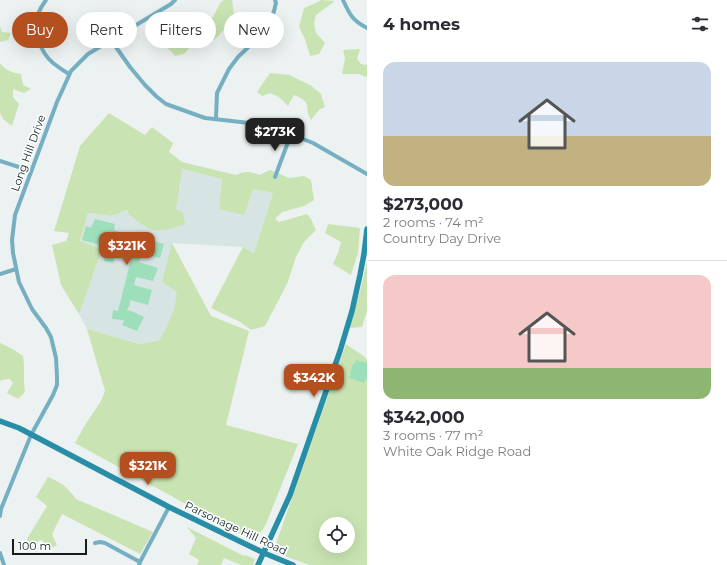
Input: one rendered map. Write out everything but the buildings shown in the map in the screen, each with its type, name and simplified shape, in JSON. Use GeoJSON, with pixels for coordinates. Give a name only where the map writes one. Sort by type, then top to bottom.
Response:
{"type":"FeatureCollection","features":[{"type":"Feature","properties":{"kind":"street"},"geometry":{"type":"LineString","coordinates":[[46,0],[38,14],[37,31],[40,44],[53,63],[69,74]]}},
{"type":"Feature","properties":{"kind":"street","name":"Long Hill Drive"},"geometry":{"type":"LineString","coordinates":[[137,24],[171,4],[175,0]]}},
{"type":"Feature","properties":{"kind":"street"},"geometry":{"type":"LineString","coordinates":[[216,118],[217,93],[229,69],[238,57],[266,30],[272,17],[276,3],[275,0]]}},
{"type":"Feature","properties":{"kind":"street"},"geometry":{"type":"LineString","coordinates":[[343,0],[351,16],[358,23],[367,28]]}},
{"type":"Feature","properties":{"kind":"street","name":"Long Hill Drive"},"geometry":{"type":"LineString","coordinates":[[0,516],[1,509],[31,435],[57,385],[56,358],[51,337],[32,309],[19,282],[12,240],[15,214],[69,74],[88,54],[98,48]]}},
{"type":"Feature","properties":{"kind":"street"},"geometry":{"type":"LineString","coordinates":[[117,48],[145,85],[166,104],[205,118],[216,118],[273,127],[313,143],[367,174]]}},
{"type":"Feature","properties":{"kind":"street"},"geometry":{"type":"LineString","coordinates":[[275,177],[291,134]]}},
{"type":"Feature","properties":{"kind":"street"},"geometry":{"type":"LineString","coordinates":[[0,161],[31,171]]}},
{"type":"Feature","properties":{"kind":"street"},"geometry":{"type":"LineString","coordinates":[[258,565],[290,495],[340,351],[352,311],[360,276],[367,229]]}},
{"type":"Feature","properties":{"kind":"street"},"geometry":{"type":"LineString","coordinates":[[0,274],[16,269]]}},
{"type":"Feature","properties":{"kind":"street","name":"Parsonage Hill Road"},"geometry":{"type":"LineString","coordinates":[[0,421],[19,428],[47,442],[169,507],[264,553],[293,565]]}},
{"type":"Feature","properties":{"kind":"street"},"geometry":{"type":"LineString","coordinates":[[95,543],[105,543],[140,563],[169,507]]}},
{"type":"Feature","properties":{"kind":"street"},"geometry":{"type":"LineString","coordinates":[[0,553],[4,565]]}},
{"type":"Feature","properties":{"kind":"shaded area"},"geometry":{"type":"Polygon","coordinates":[[[182,169],[222,179],[219,209],[253,189],[273,193],[254,253],[243,247],[172,243],[178,292],[174,310],[160,340],[140,344],[87,329],[79,314],[101,249],[80,241],[88,213],[112,216],[130,210],[182,169]]]}},
{"type":"Feature","properties":{"kind":"green space"},"geometry":{"type":"Polygon","coordinates":[[[224,0],[232,0],[234,12],[224,12],[224,29],[216,38],[216,12],[220,3],[224,0]]]}},
{"type":"Feature","properties":{"kind":"green space"},"geometry":{"type":"Polygon","coordinates":[[[321,0],[335,1],[316,15],[314,23],[316,33],[325,43],[319,54],[310,56],[305,39],[299,27],[304,8],[321,0]]]}},
{"type":"Feature","properties":{"kind":"green space"},"geometry":{"type":"Polygon","coordinates":[[[0,26],[2,32],[11,33],[8,40],[0,42],[0,26]]]}},
{"type":"Feature","properties":{"kind":"green space"},"geometry":{"type":"Polygon","coordinates":[[[168,48],[189,48],[184,54],[175,56],[168,48]]]}},
{"type":"Feature","properties":{"kind":"green space"},"geometry":{"type":"Polygon","coordinates":[[[360,49],[357,59],[361,64],[367,65],[367,77],[358,74],[342,74],[345,58],[343,50],[360,49]]]}},
{"type":"Feature","properties":{"kind":"green space"},"geometry":{"type":"Polygon","coordinates":[[[0,63],[9,71],[21,74],[23,85],[31,89],[24,93],[13,89],[13,97],[19,104],[12,126],[3,119],[0,113],[0,63]]]}},
{"type":"Feature","properties":{"kind":"green space"},"geometry":{"type":"Polygon","coordinates":[[[270,73],[289,75],[310,85],[321,94],[325,107],[319,110],[311,120],[304,100],[294,95],[288,106],[279,97],[270,93],[262,96],[257,92],[270,73]]]}},
{"type":"Feature","properties":{"kind":"green space"},"geometry":{"type":"Polygon","coordinates":[[[109,113],[145,135],[152,127],[173,143],[169,152],[182,162],[236,175],[247,172],[259,175],[270,170],[289,178],[304,176],[311,180],[314,200],[304,206],[282,212],[275,219],[279,222],[307,214],[316,230],[304,242],[296,257],[287,284],[265,326],[251,330],[240,322],[211,308],[243,247],[254,253],[273,193],[253,189],[244,215],[219,209],[222,179],[182,169],[176,209],[183,212],[185,224],[167,230],[154,230],[143,225],[128,214],[128,210],[112,216],[88,213],[80,241],[102,249],[79,314],[61,285],[52,245],[66,241],[69,233],[54,231],[80,146],[109,113]]]}},
{"type":"Feature","properties":{"kind":"green space"},"geometry":{"type":"Polygon","coordinates":[[[328,224],[360,228],[358,253],[351,275],[333,264],[341,242],[325,233],[328,224]]]}},
{"type":"Feature","properties":{"kind":"green space"},"geometry":{"type":"Polygon","coordinates":[[[172,243],[211,316],[249,331],[226,425],[298,444],[266,524],[256,537],[242,535],[75,443],[101,401],[105,391],[87,329],[140,344],[160,340],[174,310],[177,292],[162,282],[172,243]]]}},
{"type":"Feature","properties":{"kind":"green space"},"geometry":{"type":"Polygon","coordinates":[[[367,262],[367,311],[362,327],[349,328],[359,295],[367,262]]]}},
{"type":"Feature","properties":{"kind":"green space"},"geometry":{"type":"Polygon","coordinates":[[[0,343],[23,356],[25,392],[18,399],[7,393],[13,383],[10,379],[1,380],[0,382],[0,343]]]}},
{"type":"Feature","properties":{"kind":"green space"},"geometry":{"type":"Polygon","coordinates":[[[346,344],[367,360],[367,565],[310,565],[273,552],[346,344]]]}},
{"type":"Feature","properties":{"kind":"green space"},"geometry":{"type":"Polygon","coordinates":[[[48,477],[64,486],[76,499],[153,532],[140,554],[62,514],[52,534],[57,545],[49,549],[42,540],[29,544],[27,539],[47,506],[36,497],[48,477]]]}},
{"type":"Feature","properties":{"kind":"green space"},"geometry":{"type":"Polygon","coordinates":[[[187,527],[244,556],[245,555],[255,559],[253,565],[241,565],[224,558],[221,565],[197,565],[199,560],[189,554],[196,538],[187,527]]]}}]}
